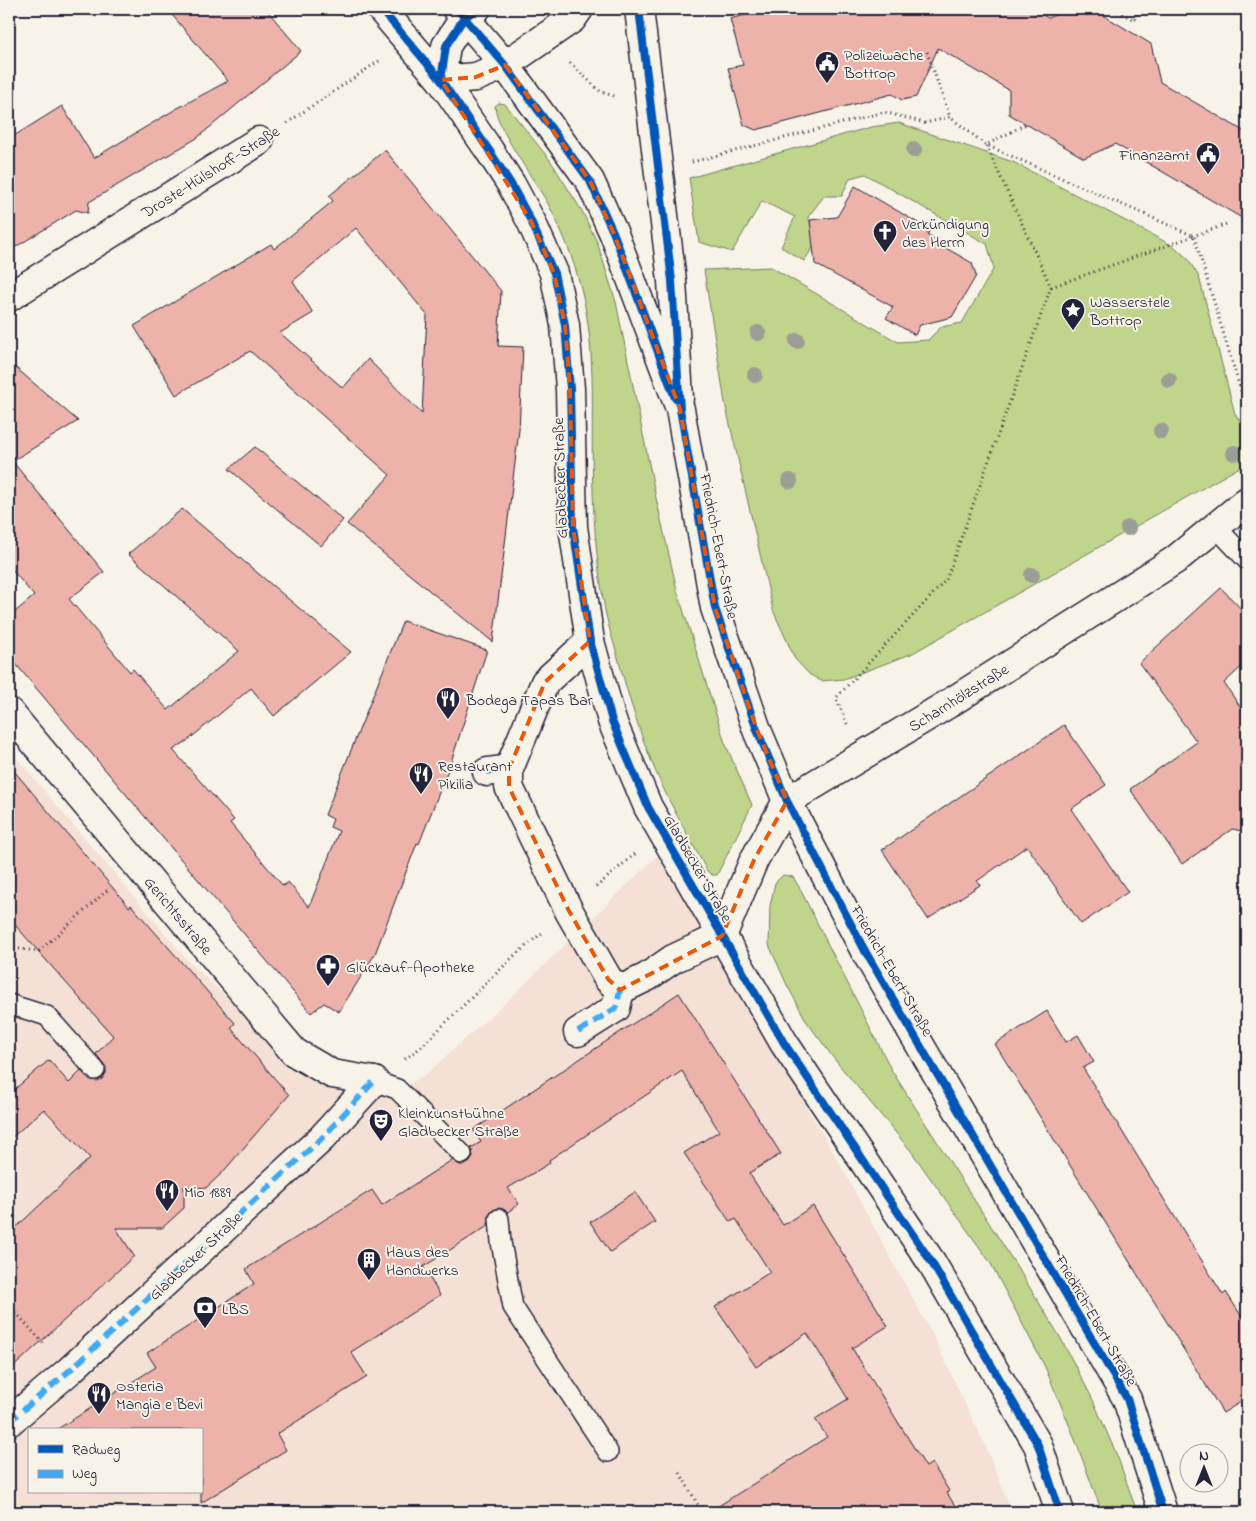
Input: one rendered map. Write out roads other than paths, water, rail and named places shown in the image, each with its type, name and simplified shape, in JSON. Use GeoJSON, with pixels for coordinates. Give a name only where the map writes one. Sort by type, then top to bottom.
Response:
{"type":"FeatureCollection","features":[{"type":"Feature","properties":{"kind":"main road","name":"Gladbecker Straße"},"geometry":{"type":"LineString","coordinates":[[382,9],[440,80],[511,184],[531,221],[554,272],[565,325],[570,389],[572,527],[590,641],[612,721],[639,787],[722,936],[673,959],[647,977],[620,990]]}},
{"type":"Feature","properties":{"kind":"main road"},"geometry":{"type":"LineString","coordinates":[[579,9],[572,19],[506,65],[476,77],[440,80],[446,46],[466,12],[506,65],[590,181],[614,234],[680,409]]}},
{"type":"Feature","properties":{"kind":"main road"},"geometry":{"type":"LineString","coordinates":[[640,9],[672,280],[680,409]]}},
{"type":"Feature","properties":{"kind":"main road","name":"Droste-Hülshoff-Straße"},"geometry":{"type":"LineString","coordinates":[[9,297],[259,141]]}},
{"type":"Feature","properties":{"kind":"main road","name":"Friedrich-Ebert-Straße"},"geometry":{"type":"LineString","coordinates":[[680,409],[714,608],[757,730],[787,800],[865,951],[1127,1399],[1163,1512]]}},
{"type":"Feature","properties":{"kind":"main road","name":"Scharnhölzstraße"},"geometry":{"type":"LineString","coordinates":[[787,800],[948,704],[1176,560],[1247,501]]}},
{"type":"Feature","properties":{"kind":"main road"},"geometry":{"type":"LineString","coordinates":[[578,1032],[616,1008],[620,990],[608,979],[569,911],[509,786],[498,770],[545,682],[590,641]]}},
{"type":"Feature","properties":{"kind":"main road","name":"Gerichtsstraße"},"geometry":{"type":"LineString","coordinates":[[9,712],[294,1052],[332,1074],[374,1081]]}},
{"type":"Feature","properties":{"kind":"main road"},"geometry":{"type":"LineString","coordinates":[[787,800],[754,860],[722,936],[784,1043],[922,1247],[956,1304],[1038,1445],[1060,1512]]}},
{"type":"Feature","properties":{"kind":"main road","name":"Gladbecker Straße"},"geometry":{"type":"LineString","coordinates":[[9,1422],[69,1371],[322,1138],[374,1081]]}},
{"type":"Feature","properties":{"kind":"lane"},"geometry":{"type":"LineString","coordinates":[[1216,527],[1247,560]]}},
{"type":"Feature","properties":{"kind":"lane"},"geometry":{"type":"LineString","coordinates":[[9,1004],[48,1016],[95,1070]]}},
{"type":"Feature","properties":{"kind":"lane"},"geometry":{"type":"LineString","coordinates":[[374,1081],[397,1089],[462,1154]]}},
{"type":"Feature","properties":{"kind":"lane"},"geometry":{"type":"LineString","coordinates":[[499,1219],[501,1242],[513,1307],[608,1452]]}},
{"type":"Feature","properties":{"kind":"place","name":"Polizeiwache Bottrop"},"geometry":{"type":"Point","coordinates":[827,84]}},
{"type":"Feature","properties":{"kind":"place","name":"Finanzamt"},"geometry":{"type":"Point","coordinates":[1208,175]}},
{"type":"Feature","properties":{"kind":"place","name":"Verkündigung des Herrn"},"geometry":{"type":"Point","coordinates":[885,253]}},
{"type":"Feature","properties":{"kind":"place","name":"Wasserstele Bottrop"},"geometry":{"type":"Point","coordinates":[1073,331]}},
{"type":"Feature","properties":{"kind":"place","name":"Bodega Tapas Bar"},"geometry":{"type":"Point","coordinates":[448,720]}},
{"type":"Feature","properties":{"kind":"place","name":"Restaurant Pikilia"},"geometry":{"type":"Point","coordinates":[421,795]}},
{"type":"Feature","properties":{"kind":"place","name":"Glückauf-Apotheke"},"geometry":{"type":"Point","coordinates":[328,987]}},
{"type":"Feature","properties":{"kind":"place","name":"Kleinkunstbühne Gladbecker Straße"},"geometry":{"type":"Point","coordinates":[381,1142]}},
{"type":"Feature","properties":{"kind":"place","name":"Mio 1889"},"geometry":{"type":"Point","coordinates":[167,1212]}},
{"type":"Feature","properties":{"kind":"place","name":"Haus des Handwerks"},"geometry":{"type":"Point","coordinates":[369,1281]}},
{"type":"Feature","properties":{"kind":"place","name":"LBS"},"geometry":{"type":"Point","coordinates":[205,1329]}},
{"type":"Feature","properties":{"kind":"place","name":"Osteria Mangia e Bevi"},"geometry":{"type":"Point","coordinates":[99,1415]}}]}
